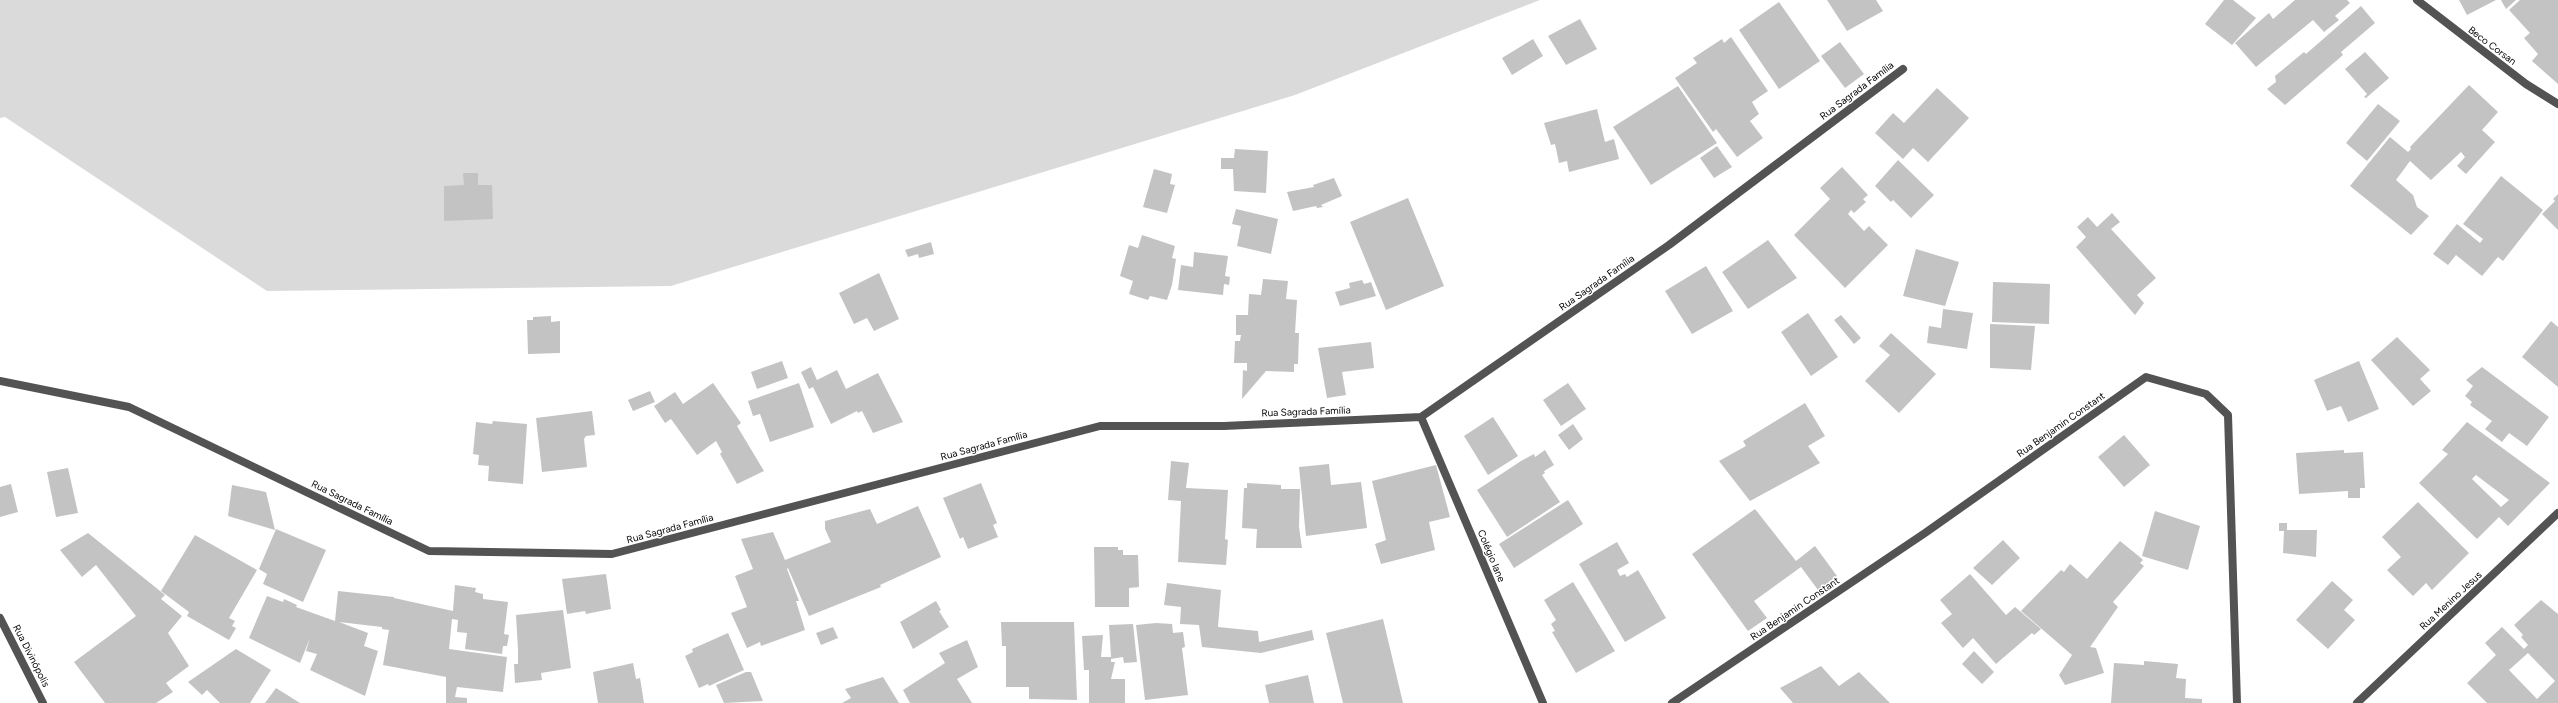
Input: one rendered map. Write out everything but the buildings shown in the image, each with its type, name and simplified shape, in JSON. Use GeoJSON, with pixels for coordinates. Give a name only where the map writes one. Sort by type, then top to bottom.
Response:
{"type":"FeatureCollection","features":[{"type":"Feature","properties":{"kind":"street","name":"Beco Corsan"},"geometry":{"type":"LineString","coordinates":[[2417,0],[2526,84],[2558,104]]}},
{"type":"Feature","properties":{"kind":"street","name":"Rua Sagrada Família"},"geometry":{"type":"LineString","coordinates":[[0,382],[129,407],[430,551],[612,554],[1100,426],[1224,426],[1421,417],[1669,245],[1903,69]]}},
{"type":"Feature","properties":{"kind":"street","name":"Rua Benjamin Constant"},"geometry":{"type":"LineString","coordinates":[[1672,703],[1925,533],[2146,377],[2206,394],[2228,415],[2236,703]]}},
{"type":"Feature","properties":{"kind":"street","name":"Colégio lane"},"geometry":{"type":"LineString","coordinates":[[1421,417],[1543,703]]}},
{"type":"Feature","properties":{"kind":"street","name":"Rua Menino Jesus"},"geometry":{"type":"LineString","coordinates":[[2357,703],[2558,513]]}},
{"type":"Feature","properties":{"kind":"street","name":"Rua Divinópolis"},"geometry":{"type":"LineString","coordinates":[[0,618],[43,703]]}},
{"type":"Feature","properties":{"kind":"shaded area"},"geometry":{"type":"Polygon","coordinates":[[[0,0],[1540,0],[1295,95],[671,286],[267,291],[5,117],[0,118],[0,0]]]}}]}
